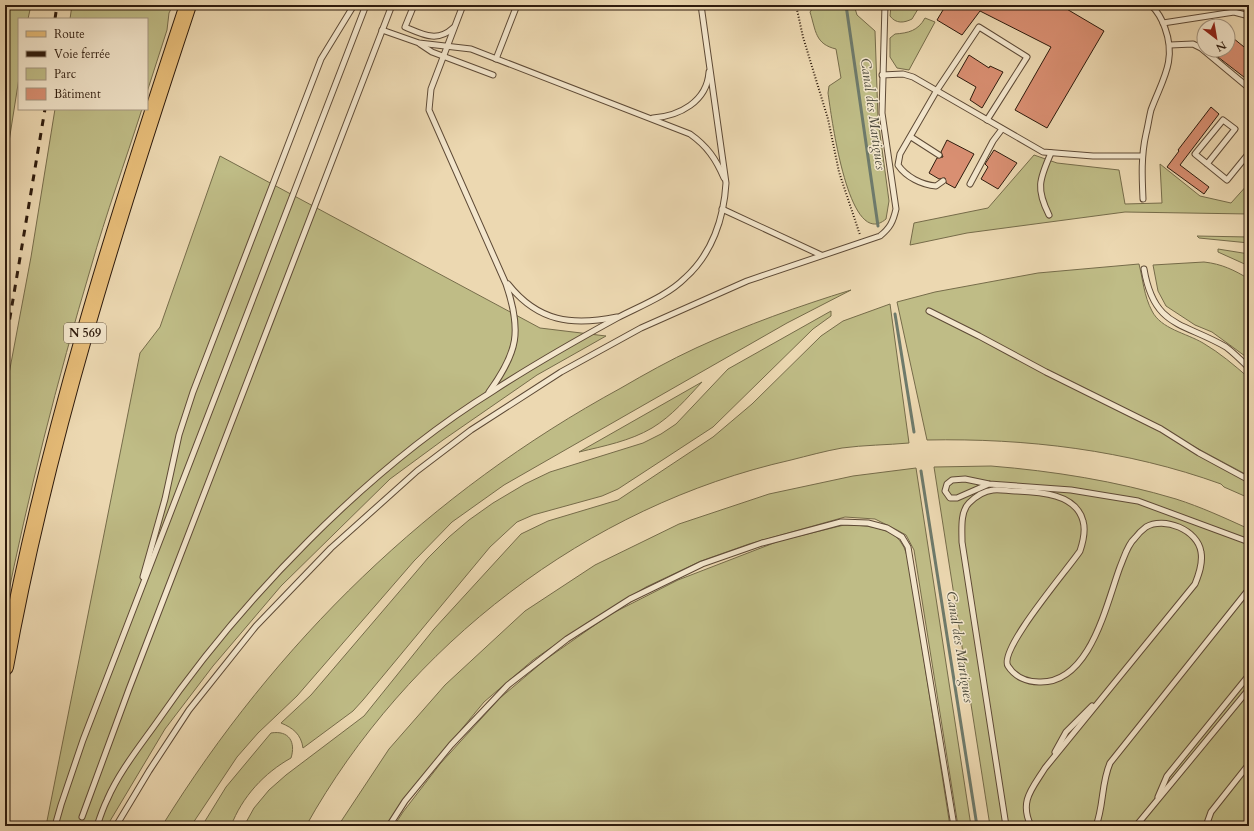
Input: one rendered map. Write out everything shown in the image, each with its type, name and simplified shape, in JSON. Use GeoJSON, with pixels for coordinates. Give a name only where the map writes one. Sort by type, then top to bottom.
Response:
{"type":"FeatureCollection","features":[{"type":"Feature","properties":{"kind":"main road","name":"N 569"},"geometry":{"type":"LineString","coordinates":[[5,667],[40,504],[69,387],[142,146],[188,5]]}},
{"type":"Feature","properties":{"kind":"lane"},"geometry":{"type":"LineString","coordinates":[[136,601],[165,499],[179,435],[192,392],[321,59],[354,5]]}},
{"type":"Feature","properties":{"kind":"lane"},"geometry":{"type":"LineString","coordinates":[[56,826],[61,805],[83,740],[366,5]]}},
{"type":"Feature","properties":{"kind":"lane"},"geometry":{"type":"LineString","coordinates":[[82,817],[128,690],[392,5]]}},
{"type":"Feature","properties":{"kind":"lane"},"geometry":{"type":"LineString","coordinates":[[414,5],[405,26],[429,36],[437,37],[449,31],[454,26]]}},
{"type":"Feature","properties":{"kind":"lane"},"geometry":{"type":"LineString","coordinates":[[463,5],[431,89],[429,110],[504,278],[512,302],[516,332],[511,357],[505,370],[487,394]]}},
{"type":"Feature","properties":{"kind":"lane"},"geometry":{"type":"LineString","coordinates":[[496,59],[517,5]]}},
{"type":"Feature","properties":{"kind":"lane"},"geometry":{"type":"LineString","coordinates":[[97,826],[107,799],[172,699],[243,610],[305,545],[373,482],[446,423],[487,394],[685,279],[704,256],[717,233],[726,183],[701,5]]}},
{"type":"Feature","properties":{"kind":"lane"},"geometry":{"type":"LineString","coordinates":[[116,826],[149,770],[189,710],[256,626],[331,548],[417,471],[471,430],[548,380],[641,328],[746,281],[880,236],[889,229],[894,220],[896,209],[882,113],[885,5]]}},
{"type":"Feature","properties":{"kind":"lane"},"geometry":{"type":"LineString","coordinates":[[1143,199],[1142,156],[1151,111],[1170,62],[1170,45],[1163,22],[1150,5]]}},
{"type":"Feature","properties":{"kind":"lane"},"geometry":{"type":"LineString","coordinates":[[1163,22],[1234,12],[1249,16]]}},
{"type":"Feature","properties":{"kind":"lane"},"geometry":{"type":"LineString","coordinates":[[943,181],[936,186],[922,184],[901,170],[898,165],[900,154],[937,90],[979,27],[1027,57],[988,120]]}},
{"type":"Feature","properties":{"kind":"lane"},"geometry":{"type":"LineString","coordinates":[[382,30],[419,43],[471,49],[690,134],[702,142],[718,164],[726,183]]}},
{"type":"Feature","properties":{"kind":"lane"},"geometry":{"type":"LineString","coordinates":[[419,43],[432,52],[493,75]]}},
{"type":"Feature","properties":{"kind":"lane"},"geometry":{"type":"LineString","coordinates":[[1170,45],[1193,44],[1201,48],[1249,88]]}},
{"type":"Feature","properties":{"kind":"lane"},"geometry":{"type":"LineString","coordinates":[[650,118],[677,114],[688,108],[698,99],[708,76],[709,61]]}},
{"type":"Feature","properties":{"kind":"lane"},"geometry":{"type":"LineString","coordinates":[[882,75],[894,74],[908,76],[937,90],[1043,152],[1051,154],[1093,156],[1142,156]]}},
{"type":"Feature","properties":{"kind":"lane"},"geometry":{"type":"LineString","coordinates":[[1206,164],[1235,129],[1223,120],[1195,154],[1206,164],[1226,180],[1249,153]]}},
{"type":"Feature","properties":{"kind":"lane"},"geometry":{"type":"LineString","coordinates":[[970,184],[992,141],[1002,129]]}},
{"type":"Feature","properties":{"kind":"lane"},"geometry":{"type":"LineString","coordinates":[[911,137],[939,155]]}},
{"type":"Feature","properties":{"kind":"lane"},"geometry":{"type":"LineString","coordinates":[[1049,216],[1041,198],[1040,188],[1042,173],[1051,154]]}},
{"type":"Feature","properties":{"kind":"lane"},"geometry":{"type":"LineString","coordinates":[[722,209],[820,255]]}},
{"type":"Feature","properties":{"kind":"lane"},"geometry":{"type":"LineString","coordinates":[[1144,269],[1146,284],[1153,300],[1168,318],[1180,327],[1226,348],[1249,368]]}},
{"type":"Feature","properties":{"kind":"lane"},"geometry":{"type":"LineString","coordinates":[[504,278],[524,301],[536,310],[549,316],[579,322],[594,322],[622,316]]}},
{"type":"Feature","properties":{"kind":"lane"},"geometry":{"type":"LineString","coordinates":[[929,311],[1046,372],[1161,429],[1199,453],[1249,480]]}},
{"type":"Feature","properties":{"kind":"lane"},"geometry":{"type":"LineString","coordinates":[[989,484],[957,498],[950,498],[945,491],[947,484],[952,480],[965,479],[989,484],[1070,490],[1138,501],[1249,542]]}},
{"type":"Feature","properties":{"kind":"lane"},"geometry":{"type":"LineString","coordinates":[[1006,826],[962,542],[965,510],[969,503],[980,495],[994,490],[1038,492],[1057,496],[1076,508],[1084,521],[1084,539],[1080,551],[1026,622],[1008,652],[1006,661],[1008,666],[1015,674],[1028,681],[1051,681],[1076,668],[1083,660],[1093,640],[1125,555],[1133,539],[1146,527],[1159,524],[1170,524],[1187,531],[1197,541],[1201,552],[1201,569],[1195,584],[1048,765],[1026,799],[1027,817],[1031,826]]}},
{"type":"Feature","properties":{"kind":"lane"},"geometry":{"type":"LineString","coordinates":[[389,826],[405,801],[451,745],[492,701],[508,685],[567,639],[630,599],[702,564],[762,543],[841,522],[868,523],[887,528],[902,537],[908,547],[954,826]]}},
{"type":"Feature","properties":{"kind":"lane"},"geometry":{"type":"LineString","coordinates":[[1096,826],[1101,812],[1104,776],[1110,763],[1249,589]]}},
{"type":"Feature","properties":{"kind":"lane"},"geometry":{"type":"LineString","coordinates":[[1155,803],[1167,776],[1249,675]]}},
{"type":"Feature","properties":{"kind":"lane"},"geometry":{"type":"LineString","coordinates":[[1136,826],[1249,689]]}},
{"type":"Feature","properties":{"kind":"lane"},"geometry":{"type":"LineString","coordinates":[[1206,826],[1211,812],[1249,764]]}},
{"type":"Feature","properties":{"kind":"path"},"geometry":{"type":"LineString","coordinates":[[796,5],[803,37],[828,119],[839,172],[862,242]]}},
{"type":"Feature","properties":{"kind":"green space"},"geometry":{"type":"Polygon","coordinates":[[[5,5],[31,5],[28,18],[18,18],[18,84],[5,167],[5,5]]]}},
{"type":"Feature","properties":{"kind":"green space"},"geometry":{"type":"Polygon","coordinates":[[[72,5],[173,5],[169,13],[167,30],[148,89],[148,18],[70,18],[72,5]]]}},
{"type":"Feature","properties":{"kind":"green space"},"geometry":{"type":"Polygon","coordinates":[[[815,5],[854,5],[857,15],[875,31],[878,119],[889,201],[886,219],[873,224],[861,216],[852,199],[844,176],[833,126],[828,93],[829,86],[841,78],[836,49],[824,44],[817,36],[815,31],[810,12],[815,5]]]}},
{"type":"Feature","properties":{"kind":"green space"},"geometry":{"type":"Polygon","coordinates":[[[891,5],[912,5],[918,9],[912,19],[897,22],[890,16],[891,5]]]}},
{"type":"Feature","properties":{"kind":"green space"},"geometry":{"type":"Polygon","coordinates":[[[925,18],[935,22],[909,70],[897,68],[890,57],[890,38],[895,34],[916,29],[925,18]]]}},
{"type":"Feature","properties":{"kind":"green space"},"geometry":{"type":"Polygon","coordinates":[[[55,110],[142,110],[103,227],[66,353],[33,481],[5,610],[5,395],[31,257],[55,110]]]}},
{"type":"Feature","properties":{"kind":"green space"},"geometry":{"type":"Polygon","coordinates":[[[1034,155],[1057,163],[1119,170],[1125,204],[1162,203],[1160,164],[1200,196],[1231,203],[1249,183],[1249,214],[1125,212],[967,233],[910,245],[914,223],[988,208],[1034,155]]]}},
{"type":"Feature","properties":{"kind":"green space"},"geometry":{"type":"Polygon","coordinates":[[[220,156],[540,328],[606,336],[537,375],[443,440],[390,479],[281,586],[213,666],[165,729],[107,826],[46,826],[140,353],[160,327],[220,156]]]}},
{"type":"Feature","properties":{"kind":"green space"},"geometry":{"type":"Polygon","coordinates":[[[1197,236],[1249,237],[1249,243],[1199,238],[1197,236]]]}},
{"type":"Feature","properties":{"kind":"green space"},"geometry":{"type":"Polygon","coordinates":[[[1218,249],[1249,254],[1249,266],[1218,252],[1218,249]]]}},
{"type":"Feature","properties":{"kind":"green space"},"geometry":{"type":"Polygon","coordinates":[[[1204,262],[1217,264],[1228,268],[1249,279],[1249,359],[1212,332],[1195,325],[1166,306],[1158,291],[1153,265],[1204,262]]]}},
{"type":"Feature","properties":{"kind":"green space"},"geometry":{"type":"Polygon","coordinates":[[[1139,264],[1147,300],[1156,317],[1174,330],[1196,339],[1209,347],[1227,359],[1249,378],[1249,476],[1193,446],[1249,482],[1249,498],[1224,487],[1221,484],[1185,472],[1149,462],[1076,448],[1001,441],[927,440],[897,302],[935,292],[1038,273],[1139,264]]]}},
{"type":"Feature","properties":{"kind":"green space"},"geometry":{"type":"Polygon","coordinates":[[[851,290],[787,323],[504,485],[452,522],[414,561],[297,696],[258,733],[237,757],[191,826],[162,826],[207,759],[255,695],[307,634],[363,577],[422,524],[485,474],[551,429],[677,357],[753,324],[792,309],[851,290]]]}},
{"type":"Feature","properties":{"kind":"green space"},"geometry":{"type":"Polygon","coordinates":[[[890,304],[909,443],[836,449],[791,460],[716,482],[643,511],[575,548],[510,592],[450,643],[396,699],[347,760],[306,826],[244,826],[254,808],[269,790],[286,775],[364,716],[434,629],[521,534],[548,521],[618,500],[713,437],[752,404],[821,336],[843,321],[890,304]]]}},
{"type":"Feature","properties":{"kind":"green space"},"geometry":{"type":"Polygon","coordinates":[[[831,311],[831,316],[813,329],[713,427],[618,489],[602,496],[533,515],[517,522],[490,547],[353,711],[303,748],[296,732],[281,723],[311,695],[428,558],[469,520],[493,503],[525,484],[550,472],[643,443],[661,434],[676,424],[728,369],[831,311]]]}},
{"type":"Feature","properties":{"kind":"green space"},"geometry":{"type":"Polygon","coordinates":[[[702,382],[673,412],[644,433],[626,440],[579,452],[702,382]]]}},
{"type":"Feature","properties":{"kind":"green space"},"geometry":{"type":"Polygon","coordinates":[[[991,466],[1061,474],[1130,487],[1185,502],[1249,529],[1249,826],[990,826],[934,467],[991,466]]]}},
{"type":"Feature","properties":{"kind":"green space"},"geometry":{"type":"Polygon","coordinates":[[[916,468],[971,826],[958,826],[914,550],[906,535],[875,519],[845,517],[749,544],[701,561],[646,587],[587,623],[533,660],[484,702],[403,800],[386,826],[338,826],[389,749],[445,685],[525,611],[595,565],[679,524],[769,494],[853,476],[916,468]]]}},
{"type":"Feature","properties":{"kind":"green space"},"geometry":{"type":"Polygon","coordinates":[[[844,525],[867,526],[891,533],[902,544],[908,558],[950,826],[394,826],[440,764],[500,698],[545,660],[609,615],[678,580],[779,541],[844,525]]]}},
{"type":"Feature","properties":{"kind":"green space"},"geometry":{"type":"Polygon","coordinates":[[[271,733],[282,733],[290,738],[293,747],[291,758],[263,778],[255,787],[241,805],[231,826],[202,826],[226,787],[271,733]]]}},
{"type":"Feature","properties":{"kind":"building"},"geometry":{"type":"Polygon","coordinates":[[[946,5],[1067,5],[1065,8],[1104,31],[1047,128],[1015,110],[1051,47],[980,11],[962,35],[937,20],[946,5]]]}},
{"type":"Feature","properties":{"kind":"building"},"geometry":{"type":"Polygon","coordinates":[[[1236,40],[1249,51],[1249,81],[1219,58],[1236,58],[1236,40]]]}},
{"type":"Feature","properties":{"kind":"building"},"geometry":{"type":"Polygon","coordinates":[[[969,55],[989,68],[990,66],[1003,72],[982,108],[970,100],[976,87],[957,76],[969,55]]]}},
{"type":"Feature","properties":{"kind":"building"},"geometry":{"type":"Polygon","coordinates":[[[1211,107],[1219,114],[1180,165],[1209,187],[1204,194],[1167,167],[1211,107]]]}},
{"type":"Feature","properties":{"kind":"building"},"geometry":{"type":"Polygon","coordinates":[[[947,140],[974,154],[955,188],[946,183],[945,178],[939,179],[929,173],[937,158],[943,157],[941,152],[947,140]]]}},
{"type":"Feature","properties":{"kind":"building"},"geometry":{"type":"Polygon","coordinates":[[[994,150],[1017,163],[998,189],[981,179],[988,167],[985,164],[994,150]]]}},
{"type":"Feature","properties":{"kind":"waterway","name":"Canal des Martigues"},"geometry":{"type":"LineString","coordinates":[[846,5],[878,226]]}},
{"type":"Feature","properties":{"kind":"waterway","name":"Canal des Martigues"},"geometry":{"type":"LineString","coordinates":[[895,314],[914,432]]}},
{"type":"Feature","properties":{"kind":"waterway","name":"Canal des Martigues"},"geometry":{"type":"LineString","coordinates":[[921,471],[977,826]]}},
{"type":"Feature","properties":{"kind":"railway"},"geometry":{"type":"LineString","coordinates":[[55,18],[57,5]]}},
{"type":"Feature","properties":{"kind":"railway"},"geometry":{"type":"LineString","coordinates":[[5,347],[45,110]]}}]}
